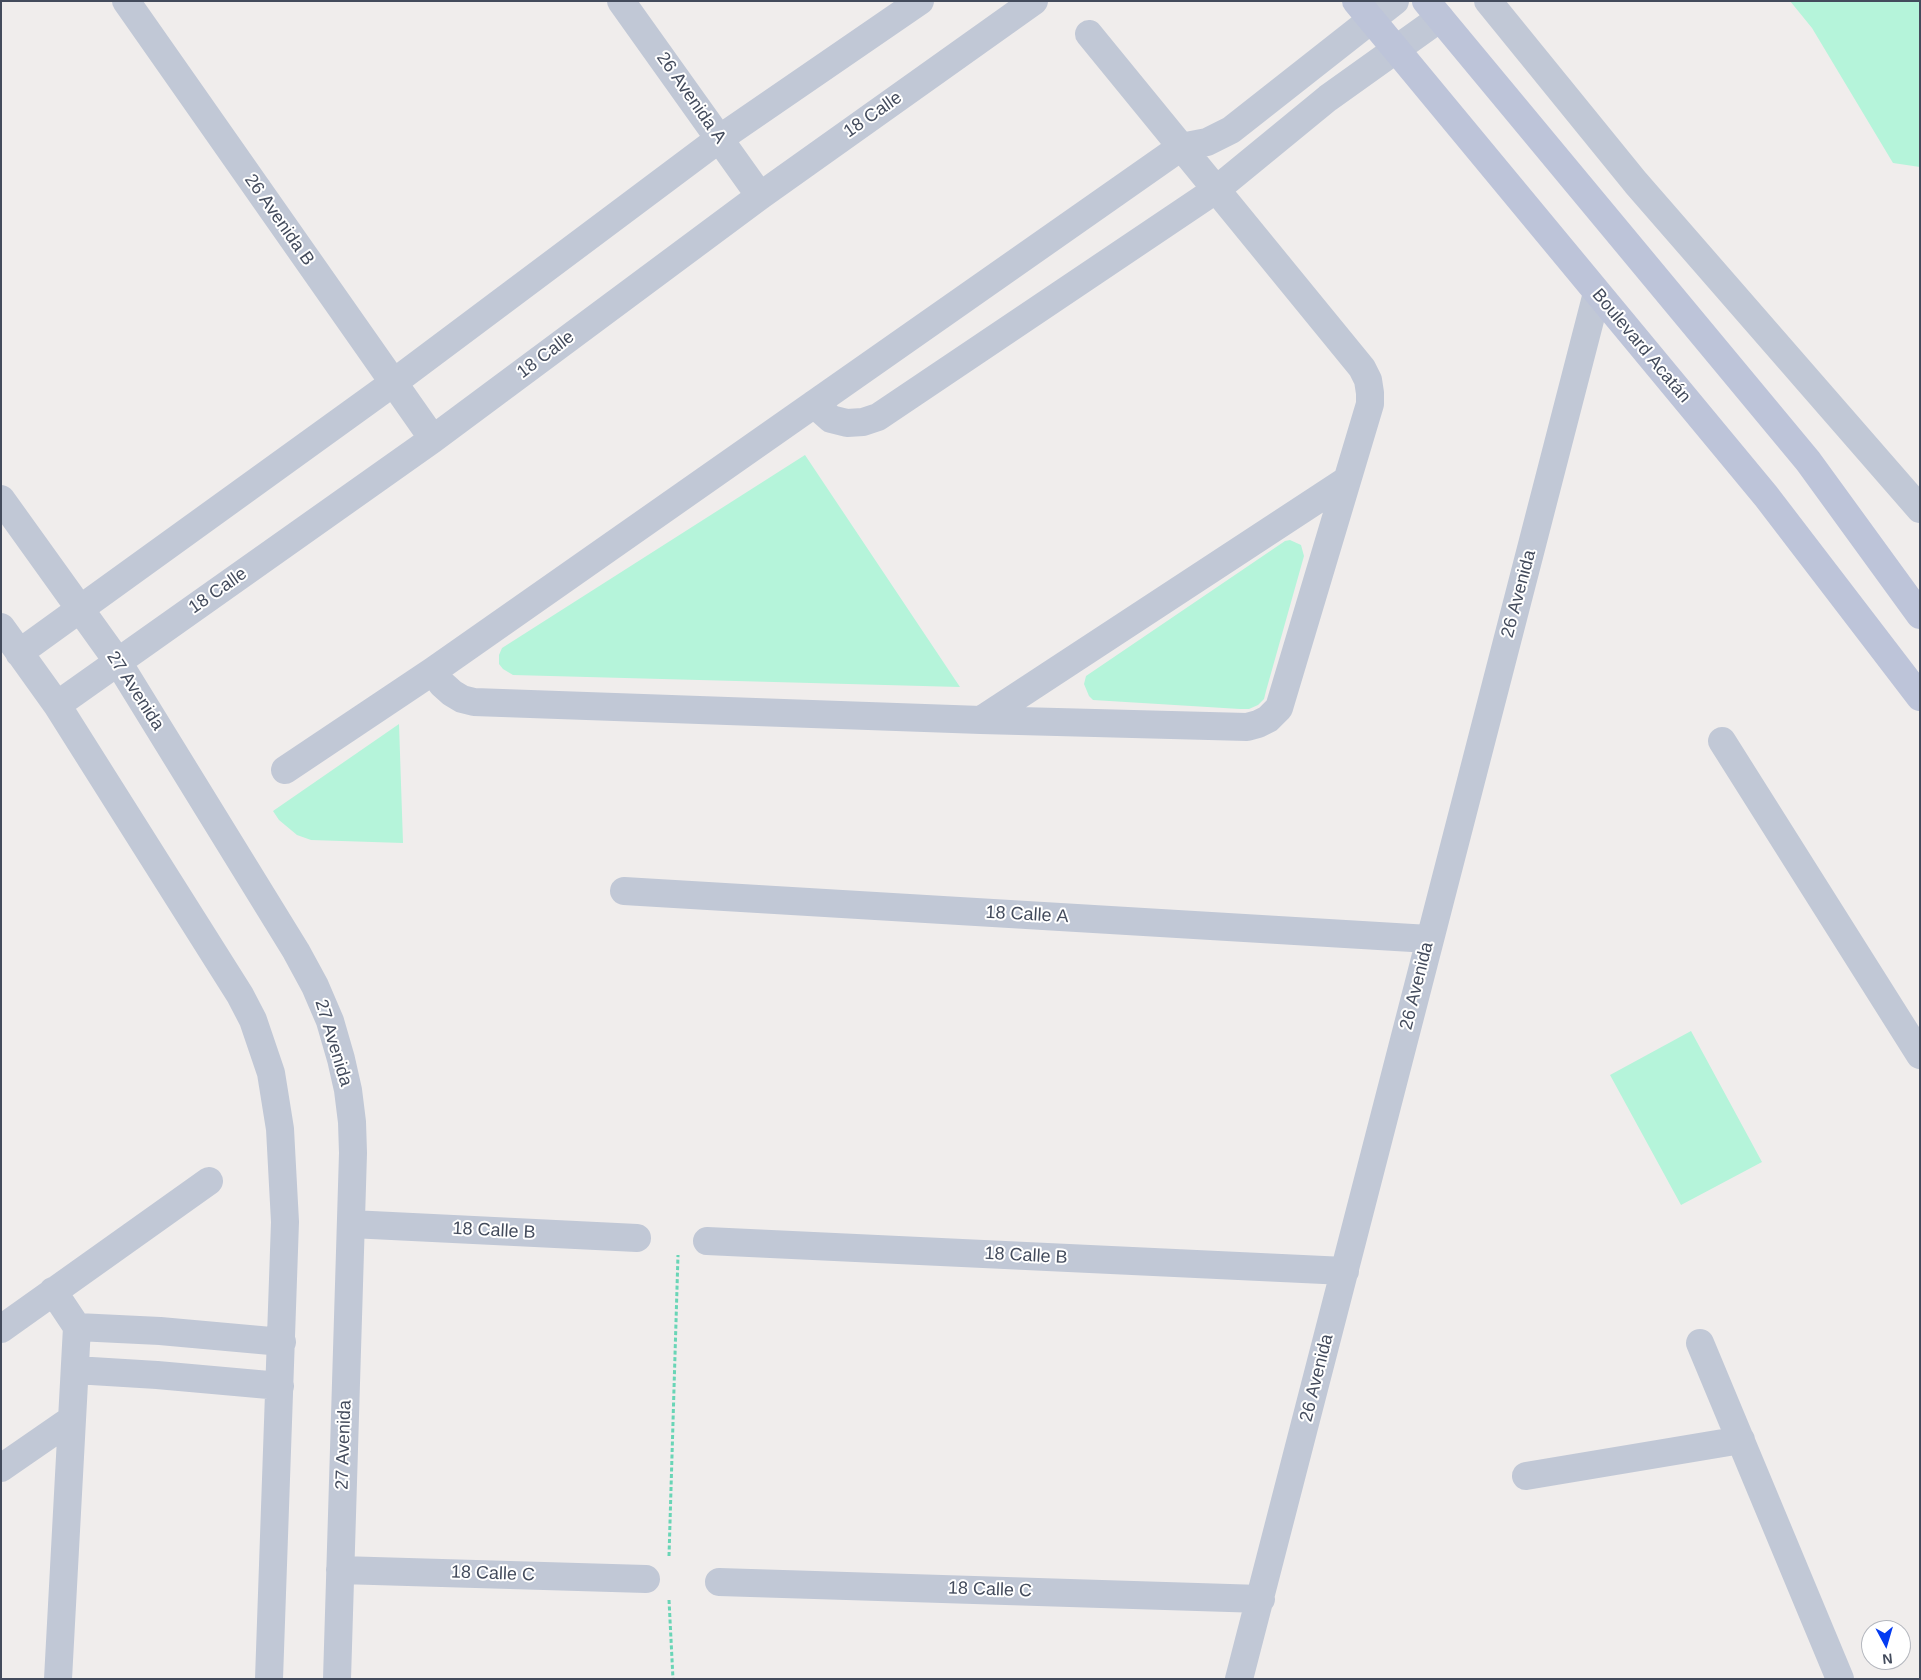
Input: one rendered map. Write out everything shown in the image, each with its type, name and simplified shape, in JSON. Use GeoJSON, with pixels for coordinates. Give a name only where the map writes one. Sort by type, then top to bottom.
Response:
{"type":"FeatureCollection","features":[{"type":"Feature","properties":{"kind":"main road","name":"Boulevard Acatán"},"geometry":{"type":"LineString","coordinates":[[1363,10],[1766,496],[1920,697]]}},
{"type":"Feature","properties":{"kind":"main road"},"geometry":{"type":"LineString","coordinates":[[1433,10],[1808,461],[1920,615]]}},
{"type":"Feature","properties":{"kind":"street","name":"26 Avenida B"},"geometry":{"type":"LineString","coordinates":[[126,1],[433,439]]}},
{"type":"Feature","properties":{"kind":"street","name":"26 Avenida A"},"geometry":{"type":"LineString","coordinates":[[621,1],[760,196]]}},
{"type":"Feature","properties":{"kind":"street"},"geometry":{"type":"LineString","coordinates":[[19,653],[393,383],[720,139],[920,1]]}},
{"type":"Feature","properties":{"kind":"street","name":"18 Calle"},"geometry":{"type":"LineString","coordinates":[[57,705],[433,439],[760,196],[1034,1]]}},
{"type":"Feature","properties":{"kind":"street"},"geometry":{"type":"LineString","coordinates":[[285,770],[434,672],[1181,147],[1207,142],[1231,130],[1363,10],[1395,1]]}},
{"type":"Feature","properties":{"kind":"street"},"geometry":{"type":"LineString","coordinates":[[1488,1],[1636,183],[1920,509]]}},
{"type":"Feature","properties":{"kind":"street"},"geometry":{"type":"LineString","coordinates":[[814,404],[831,419],[847,423],[863,422],[878,417],[1217,189],[1328,98],[1396,50],[1433,10]]}},
{"type":"Feature","properties":{"kind":"street"},"geometry":{"type":"LineString","coordinates":[[434,672],[442,684],[452,693],[474,702],[981,720],[1247,727],[1268,719],[1279,708],[1370,404],[1368,380],[1362,368],[1089,34]]}},
{"type":"Feature","properties":{"kind":"street","name":"26 Avenida"},"geometry":{"type":"LineString","coordinates":[[1239,1679],[1597,293]]}},
{"type":"Feature","properties":{"kind":"street"},"geometry":{"type":"LineString","coordinates":[[981,720],[1347,480]]}},
{"type":"Feature","properties":{"kind":"street","name":"27 Avenida"},"geometry":{"type":"LineString","coordinates":[[1,499],[118,662],[296,951],[315,986],[330,1021],[343,1067],[352,1122],[353,1153],[337,1679]]}},
{"type":"Feature","properties":{"kind":"street"},"geometry":{"type":"LineString","coordinates":[[1,627],[57,705],[240,995],[253,1020],[272,1073],[277,1100],[285,1222],[269,1679]]}},
{"type":"Feature","properties":{"kind":"street"},"geometry":{"type":"LineString","coordinates":[[1722,741],[1920,1056]]}},
{"type":"Feature","properties":{"kind":"street","name":"18 Calle A"},"geometry":{"type":"LineString","coordinates":[[624,891],[1429,939]]}},
{"type":"Feature","properties":{"kind":"street"},"geometry":{"type":"LineString","coordinates":[[1,1328],[210,1181]]}},
{"type":"Feature","properties":{"kind":"street","name":"18 Calle B"},"geometry":{"type":"LineString","coordinates":[[350,1224],[637,1238]]}},
{"type":"Feature","properties":{"kind":"street","name":"18 Calle B"},"geometry":{"type":"LineString","coordinates":[[707,1241],[1344,1271]]}},
{"type":"Feature","properties":{"kind":"street"},"geometry":{"type":"LineString","coordinates":[[54,1291],[78,1326],[58,1679]]}},
{"type":"Feature","properties":{"kind":"street"},"geometry":{"type":"LineString","coordinates":[[78,1326],[282,1342]]}},
{"type":"Feature","properties":{"kind":"street"},"geometry":{"type":"LineString","coordinates":[[1700,1343],[1840,1679]]}},
{"type":"Feature","properties":{"kind":"street"},"geometry":{"type":"LineString","coordinates":[[75,1370],[280,1386]]}},
{"type":"Feature","properties":{"kind":"street"},"geometry":{"type":"LineString","coordinates":[[1,1468],[72,1419]]}},
{"type":"Feature","properties":{"kind":"street"},"geometry":{"type":"LineString","coordinates":[[1526,1476],[1741,1440]]}},
{"type":"Feature","properties":{"kind":"street","name":"18 Calle C"},"geometry":{"type":"LineString","coordinates":[[340,1570],[657,1580]]}},
{"type":"Feature","properties":{"kind":"street","name":"18 Calle C"},"geometry":{"type":"LineString","coordinates":[[719,1582],[1260,1599]]}},
{"type":"Feature","properties":{"kind":"path"},"geometry":{"type":"LineString","coordinates":[[673,1679],[657,1580],[678,1240],[707,1241]]}},
{"type":"Feature","properties":{"kind":"green space"},"geometry":{"type":"Polygon","coordinates":[[[1790,1],[1920,1],[1920,167],[1893,163],[1812,28],[1790,1]]]}},
{"type":"Feature","properties":{"kind":"green space"},"geometry":{"type":"Polygon","coordinates":[[[805,455],[960,687],[513,675],[499,664],[499,655],[502,648],[805,455]]]}},
{"type":"Feature","properties":{"kind":"green space"},"geometry":{"type":"Polygon","coordinates":[[[1290,540],[1301,545],[1304,556],[1264,699],[1258,705],[1249,709],[1240,709],[1093,700],[1089,696],[1084,684],[1086,676],[1285,541],[1290,540]]]}},
{"type":"Feature","properties":{"kind":"green space"},"geometry":{"type":"Polygon","coordinates":[[[399,724],[403,843],[311,840],[297,835],[279,820],[273,811],[399,724]]]}},
{"type":"Feature","properties":{"kind":"green space"},"geometry":{"type":"Polygon","coordinates":[[[1691,1031],[1762,1162],[1681,1205],[1610,1075],[1691,1031]]]}}]}
